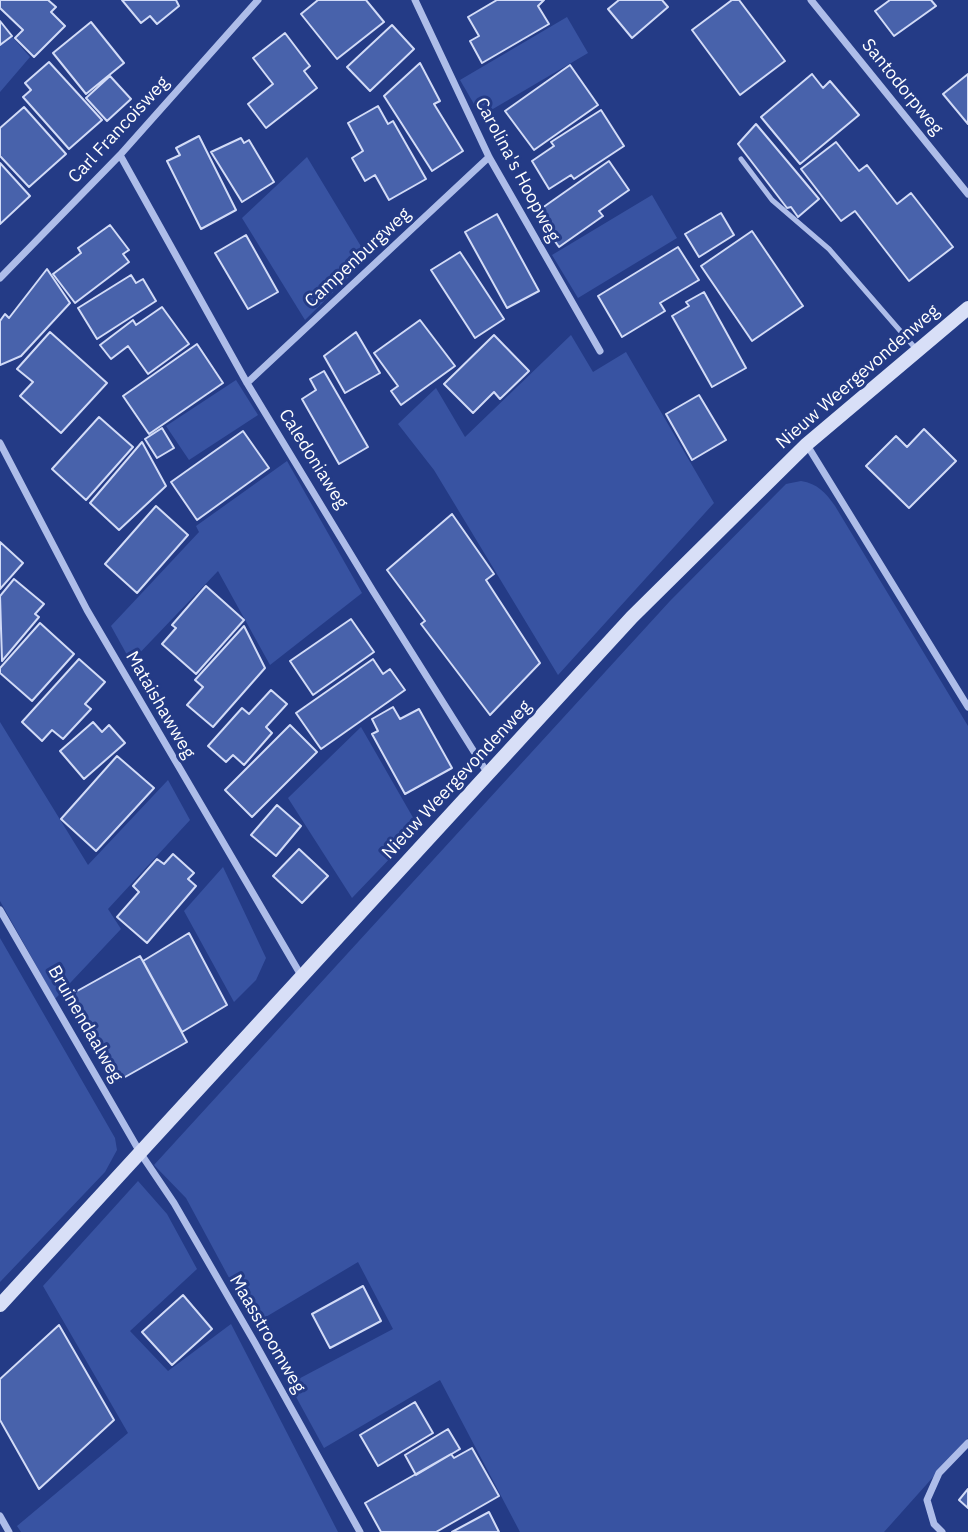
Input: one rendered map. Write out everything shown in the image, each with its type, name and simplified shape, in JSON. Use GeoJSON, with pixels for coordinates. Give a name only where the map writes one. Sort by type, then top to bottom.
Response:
{"type":"FeatureCollection","features":[{"type":"Feature","properties":{"kind":"street","name":"Carl Francoisweg"},"geometry":{"type":"LineString","coordinates":[[0,278],[120,155],[258,0]]}},
{"type":"Feature","properties":{"kind":"street","name":"Carolina's Hoopweg"},"geometry":{"type":"LineString","coordinates":[[415,0],[489,157],[600,351]]}},
{"type":"Feature","properties":{"kind":"street","name":"Santodorpweg"},"geometry":{"type":"LineString","coordinates":[[811,0],[968,194]]}},
{"type":"Feature","properties":{"kind":"street","name":"Caledoniaweg"},"geometry":{"type":"LineString","coordinates":[[120,155],[247,383],[489,775]]}},
{"type":"Feature","properties":{"kind":"street","name":"Campenburgweg"},"geometry":{"type":"LineString","coordinates":[[247,383],[489,157]]}},
{"type":"Feature","properties":{"kind":"street","name":"Nieuw Weergevondenweg"},"geometry":{"type":"LineString","coordinates":[[0,1305],[632,617],[807,444],[916,349],[968,308]]}},
{"type":"Feature","properties":{"kind":"street","name":"Mataishawweg"},"geometry":{"type":"LineString","coordinates":[[0,443],[87,610],[302,977]]}},
{"type":"Feature","properties":{"kind":"street"},"geometry":{"type":"LineString","coordinates":[[807,444],[968,708]]}},
{"type":"Feature","properties":{"kind":"street","name":"Bruinendaalweg"},"geometry":{"type":"LineString","coordinates":[[0,910],[141,1154]]}},
{"type":"Feature","properties":{"kind":"street","name":"Maasstroomweg"},"geometry":{"type":"LineString","coordinates":[[141,1154],[174,1203],[360,1532]]}},
{"type":"Feature","properties":{"kind":"street"},"geometry":{"type":"LineString","coordinates":[[942,1532],[934,1524],[927,1500],[939,1474],[968,1443]]}},
{"type":"Feature","properties":{"kind":"street"},"geometry":{"type":"LineString","coordinates":[[0,1517],[9,1532]]}},
{"type":"Feature","properties":{"kind":"lane"},"geometry":{"type":"LineString","coordinates":[[741,159],[772,200],[829,249],[916,349]]}},
{"type":"Feature","properties":{"kind":"shaded area"},"geometry":{"type":"Polygon","coordinates":[[[567,17],[588,53],[481,116],[460,80],[567,17]]]}},
{"type":"Feature","properties":{"kind":"shaded area"},"geometry":{"type":"Polygon","coordinates":[[[0,23],[30,57],[0,92],[0,23]]]}},
{"type":"Feature","properties":{"kind":"shaded area"},"geometry":{"type":"Polygon","coordinates":[[[307,157],[368,258],[305,320],[242,218],[307,157]]]}},
{"type":"Feature","properties":{"kind":"shaded area"},"geometry":{"type":"Polygon","coordinates":[[[652,195],[677,238],[578,298],[552,255],[652,195]]]}},
{"type":"Feature","properties":{"kind":"shaded area"},"geometry":{"type":"Polygon","coordinates":[[[571,335],[593,372],[626,352],[714,503],[558,675],[434,470],[398,424],[436,388],[465,437],[571,335]]]}},
{"type":"Feature","properties":{"kind":"shaded area"},"geometry":{"type":"Polygon","coordinates":[[[236,380],[258,415],[189,460],[166,426],[236,380]]]}},
{"type":"Feature","properties":{"kind":"shaded area"},"geometry":{"type":"Polygon","coordinates":[[[287,461],[362,593],[270,665],[218,571],[131,662],[111,626],[199,532],[196,526],[287,461]]]}},
{"type":"Feature","properties":{"kind":"shaded area"},"geometry":{"type":"Polygon","coordinates":[[[801,481],[821,489],[835,506],[968,726],[968,1438],[884,1532],[520,1532],[440,1380],[324,1448],[289,1384],[393,1329],[358,1262],[254,1324],[186,1198],[154,1165],[670,601],[786,484],[801,481]]]}},
{"type":"Feature","properties":{"kind":"shaded area"},"geometry":{"type":"Polygon","coordinates":[[[0,722],[88,865],[168,780],[190,820],[108,909],[121,929],[55,999],[0,901],[0,722]]]}},
{"type":"Feature","properties":{"kind":"shaded area"},"geometry":{"type":"Polygon","coordinates":[[[361,727],[419,828],[352,898],[288,798],[361,727]]]}},
{"type":"Feature","properties":{"kind":"shaded area"},"geometry":{"type":"Polygon","coordinates":[[[223,867],[266,958],[256,980],[234,1002],[184,911],[223,867]]]}},
{"type":"Feature","properties":{"kind":"shaded area"},"geometry":{"type":"Polygon","coordinates":[[[0,938],[115,1138],[117,1150],[105,1172],[0,1282],[0,938]]]}},
{"type":"Feature","properties":{"kind":"shaded area"},"geometry":{"type":"Polygon","coordinates":[[[138,1181],[167,1214],[197,1269],[130,1331],[168,1371],[231,1324],[338,1532],[21,1532],[17,1526],[128,1433],[43,1286],[138,1181]]]}},
{"type":"Feature","properties":{"kind":"building"},"geometry":{"type":"Polygon","coordinates":[[[0,0],[48,0],[56,7],[51,12],[65,26],[34,57],[15,38],[23,30],[0,8],[0,0]]]}},
{"type":"Feature","properties":{"kind":"building"},"geometry":{"type":"Polygon","coordinates":[[[122,0],[176,0],[179,6],[157,24],[150,16],[141,23],[122,0]]]}},
{"type":"Feature","properties":{"kind":"building"},"geometry":{"type":"Polygon","coordinates":[[[318,0],[366,0],[384,22],[337,59],[301,14],[318,0]]]}},
{"type":"Feature","properties":{"kind":"building"},"geometry":{"type":"Polygon","coordinates":[[[497,0],[544,0],[538,6],[549,24],[482,63],[470,41],[479,36],[468,17],[497,0]]]}},
{"type":"Feature","properties":{"kind":"building"},"geometry":{"type":"Polygon","coordinates":[[[619,0],[662,0],[668,7],[632,38],[608,9],[619,0]]]}},
{"type":"Feature","properties":{"kind":"building"},"geometry":{"type":"Polygon","coordinates":[[[732,0],[739,0],[785,61],[740,95],[692,30],[732,0]]]}},
{"type":"Feature","properties":{"kind":"building"},"geometry":{"type":"Polygon","coordinates":[[[890,0],[931,0],[936,6],[894,36],[875,11],[890,0]]]}},
{"type":"Feature","properties":{"kind":"building"},"geometry":{"type":"Polygon","coordinates":[[[0,21],[12,36],[0,45],[0,21]]]}},
{"type":"Feature","properties":{"kind":"building"},"geometry":{"type":"Polygon","coordinates":[[[91,22],[124,63],[86,94],[53,53],[91,22]]]}},
{"type":"Feature","properties":{"kind":"building"},"geometry":{"type":"Polygon","coordinates":[[[392,25],[414,49],[370,91],[347,67],[392,25]]]}},
{"type":"Feature","properties":{"kind":"building"},"geometry":{"type":"Polygon","coordinates":[[[285,33],[310,66],[304,71],[317,88],[266,128],[248,104],[273,84],[253,58],[285,33]]]}},
{"type":"Feature","properties":{"kind":"building"},"geometry":{"type":"Polygon","coordinates":[[[49,62],[102,120],[69,149],[23,97],[31,90],[25,83],[49,62]]]}},
{"type":"Feature","properties":{"kind":"building"},"geometry":{"type":"Polygon","coordinates":[[[420,63],[440,101],[434,104],[463,151],[432,171],[384,96],[420,63]]]}},
{"type":"Feature","properties":{"kind":"building"},"geometry":{"type":"Polygon","coordinates":[[[570,65],[598,105],[534,150],[505,111],[570,65]]]}},
{"type":"Feature","properties":{"kind":"building"},"geometry":{"type":"Polygon","coordinates":[[[812,74],[823,88],[830,81],[859,115],[800,164],[761,117],[812,74]]]}},
{"type":"Feature","properties":{"kind":"building"},"geometry":{"type":"Polygon","coordinates":[[[968,74],[968,124],[943,94],[968,74]]]}},
{"type":"Feature","properties":{"kind":"building"},"geometry":{"type":"Polygon","coordinates":[[[110,76],[131,99],[107,121],[86,98],[110,76]]]}},
{"type":"Feature","properties":{"kind":"building"},"geometry":{"type":"Polygon","coordinates":[[[378,106],[388,124],[393,121],[426,179],[389,200],[375,175],[365,181],[352,158],[363,151],[348,123],[378,106]]]}},
{"type":"Feature","properties":{"kind":"building"},"geometry":{"type":"Polygon","coordinates":[[[24,107],[66,154],[29,187],[0,156],[0,128],[24,107]]]}},
{"type":"Feature","properties":{"kind":"building"},"geometry":{"type":"Polygon","coordinates":[[[601,110],[624,146],[574,179],[571,175],[549,189],[532,161],[554,146],[551,142],[601,110]]]}},
{"type":"Feature","properties":{"kind":"building"},"geometry":{"type":"Polygon","coordinates":[[[756,124],[819,199],[798,217],[791,207],[787,208],[738,144],[756,124]]]}},
{"type":"Feature","properties":{"kind":"building"},"geometry":{"type":"Polygon","coordinates":[[[199,136],[236,210],[201,229],[167,161],[180,155],[176,148],[199,136]]]}},
{"type":"Feature","properties":{"kind":"building"},"geometry":{"type":"Polygon","coordinates":[[[241,138],[244,143],[249,140],[274,182],[242,202],[211,152],[241,138]]]}},
{"type":"Feature","properties":{"kind":"building"},"geometry":{"type":"Polygon","coordinates":[[[836,142],[859,171],[867,165],[897,204],[911,193],[953,247],[909,281],[855,211],[841,221],[801,169],[836,142]]]}},
{"type":"Feature","properties":{"kind":"building"},"geometry":{"type":"Polygon","coordinates":[[[609,161],[629,190],[599,211],[603,216],[559,247],[535,213],[609,161]]]}},
{"type":"Feature","properties":{"kind":"building"},"geometry":{"type":"Polygon","coordinates":[[[0,163],[30,196],[0,224],[0,163]]]}},
{"type":"Feature","properties":{"kind":"building"},"geometry":{"type":"Polygon","coordinates":[[[721,213],[734,235],[699,257],[685,234],[721,213]]]}},
{"type":"Feature","properties":{"kind":"building"},"geometry":{"type":"Polygon","coordinates":[[[497,214],[539,291],[507,308],[465,232],[497,214]]]}},
{"type":"Feature","properties":{"kind":"building"},"geometry":{"type":"Polygon","coordinates":[[[110,225],[129,250],[123,254],[129,262],[75,303],[53,274],[81,253],[78,248],[110,225]]]}},
{"type":"Feature","properties":{"kind":"building"},"geometry":{"type":"Polygon","coordinates":[[[752,231],[803,306],[752,341],[701,266],[752,231]]]}},
{"type":"Feature","properties":{"kind":"building"},"geometry":{"type":"Polygon","coordinates":[[[246,235],[278,292],[248,309],[215,253],[246,235]]]}},
{"type":"Feature","properties":{"kind":"building"},"geometry":{"type":"Polygon","coordinates":[[[678,247],[699,280],[660,303],[665,311],[622,337],[598,296],[678,247]]]}},
{"type":"Feature","properties":{"kind":"building"},"geometry":{"type":"Polygon","coordinates":[[[460,252],[504,319],[475,338],[431,270],[460,252]]]}},
{"type":"Feature","properties":{"kind":"building"},"geometry":{"type":"Polygon","coordinates":[[[47,269],[70,303],[21,356],[0,365],[0,321],[5,314],[9,318],[47,269]]]}},
{"type":"Feature","properties":{"kind":"building"},"geometry":{"type":"Polygon","coordinates":[[[131,275],[136,283],[143,279],[156,301],[97,339],[78,308],[131,275]]]}},
{"type":"Feature","properties":{"kind":"building"},"geometry":{"type":"Polygon","coordinates":[[[704,292],[746,368],[712,387],[672,316],[689,306],[686,302],[704,292]]]}},
{"type":"Feature","properties":{"kind":"building"},"geometry":{"type":"Polygon","coordinates":[[[162,307],[189,344],[148,374],[128,346],[111,359],[100,345],[133,320],[136,325],[162,307]]]}},
{"type":"Feature","properties":{"kind":"building"},"geometry":{"type":"Polygon","coordinates":[[[420,320],[455,366],[401,405],[391,391],[398,386],[374,353],[420,320]]]}},
{"type":"Feature","properties":{"kind":"building"},"geometry":{"type":"Polygon","coordinates":[[[50,332],[107,383],[61,433],[20,396],[33,382],[17,369],[50,332]]]}},
{"type":"Feature","properties":{"kind":"building"},"geometry":{"type":"Polygon","coordinates":[[[356,332],[380,373],[345,393],[324,356],[356,332]]]}},
{"type":"Feature","properties":{"kind":"building"},"geometry":{"type":"Polygon","coordinates":[[[494,335],[529,371],[500,399],[494,392],[473,413],[444,384],[494,335]]]}},
{"type":"Feature","properties":{"kind":"building"},"geometry":{"type":"Polygon","coordinates":[[[197,344],[223,383],[149,434],[123,396],[197,344]]]}},
{"type":"Feature","properties":{"kind":"building"},"geometry":{"type":"Polygon","coordinates":[[[324,371],[368,447],[339,464],[302,399],[316,390],[310,379],[324,371]]]}},
{"type":"Feature","properties":{"kind":"building"},"geometry":{"type":"Polygon","coordinates":[[[699,395],[726,440],[692,460],[666,414],[699,395]]]}},
{"type":"Feature","properties":{"kind":"building"},"geometry":{"type":"Polygon","coordinates":[[[99,417],[133,447],[86,500],[52,469],[99,417]]]}},
{"type":"Feature","properties":{"kind":"building"},"geometry":{"type":"Polygon","coordinates":[[[162,428],[174,448],[157,458],[145,439],[162,428]]]}},
{"type":"Feature","properties":{"kind":"building"},"geometry":{"type":"Polygon","coordinates":[[[924,429],[956,461],[909,508],[866,466],[896,436],[907,447],[924,429]]]}},
{"type":"Feature","properties":{"kind":"building"},"geometry":{"type":"Polygon","coordinates":[[[243,431],[269,468],[197,520],[171,482],[243,431]]]}},
{"type":"Feature","properties":{"kind":"building"},"geometry":{"type":"Polygon","coordinates":[[[142,442],[166,486],[119,530],[90,503],[142,442]]]}},
{"type":"Feature","properties":{"kind":"building"},"geometry":{"type":"Polygon","coordinates":[[[156,506],[188,535],[137,593],[105,564],[156,506]]]}},
{"type":"Feature","properties":{"kind":"building"},"geometry":{"type":"Polygon","coordinates":[[[452,514],[494,574],[486,580],[540,663],[490,715],[421,624],[425,621],[387,570],[452,514]]]}},
{"type":"Feature","properties":{"kind":"building"},"geometry":{"type":"Polygon","coordinates":[[[0,542],[23,563],[0,589],[0,542]]]}},
{"type":"Feature","properties":{"kind":"building"},"geometry":{"type":"Polygon","coordinates":[[[14,579],[44,604],[35,614],[39,617],[2,661],[0,596],[14,579]]]}},
{"type":"Feature","properties":{"kind":"building"},"geometry":{"type":"Polygon","coordinates":[[[206,586],[244,620],[196,674],[162,644],[176,628],[172,625],[206,586]]]}},
{"type":"Feature","properties":{"kind":"building"},"geometry":{"type":"Polygon","coordinates":[[[351,619],[374,652],[313,695],[290,661],[351,619]]]}},
{"type":"Feature","properties":{"kind":"building"},"geometry":{"type":"Polygon","coordinates":[[[40,623],[74,654],[32,701],[0,673],[0,668],[40,623]]]}},
{"type":"Feature","properties":{"kind":"building"},"geometry":{"type":"Polygon","coordinates":[[[244,626],[265,668],[213,727],[187,705],[203,687],[195,680],[244,626]]]}},
{"type":"Feature","properties":{"kind":"building"},"geometry":{"type":"Polygon","coordinates":[[[79,659],[105,682],[85,704],[91,709],[63,739],[52,730],[42,741],[22,722],[79,659]]]}},
{"type":"Feature","properties":{"kind":"building"},"geometry":{"type":"Polygon","coordinates":[[[373,659],[383,674],[390,669],[405,690],[321,749],[296,713],[373,659]]]}},
{"type":"Feature","properties":{"kind":"building"},"geometry":{"type":"Polygon","coordinates":[[[271,690],[287,704],[266,727],[272,733],[244,765],[233,755],[226,762],[208,746],[242,708],[249,714],[271,690]]]}},
{"type":"Feature","properties":{"kind":"building"},"geometry":{"type":"Polygon","coordinates":[[[393,707],[400,719],[419,709],[452,768],[405,794],[372,734],[378,731],[372,719],[393,707]]]}},
{"type":"Feature","properties":{"kind":"building"},"geometry":{"type":"Polygon","coordinates":[[[93,722],[102,732],[109,725],[125,743],[84,779],[60,751],[93,722]]]}},
{"type":"Feature","properties":{"kind":"building"},"geometry":{"type":"Polygon","coordinates":[[[290,725],[317,752],[252,817],[225,790],[290,725]]]}},
{"type":"Feature","properties":{"kind":"building"},"geometry":{"type":"Polygon","coordinates":[[[117,756],[154,788],[96,851],[61,819],[117,756]]]}},
{"type":"Feature","properties":{"kind":"building"},"geometry":{"type":"Polygon","coordinates":[[[277,805],[301,826],[276,856],[251,835],[277,805]]]}},
{"type":"Feature","properties":{"kind":"building"},"geometry":{"type":"Polygon","coordinates":[[[299,849],[328,876],[302,903],[273,876],[299,849]]]}},
{"type":"Feature","properties":{"kind":"building"},"geometry":{"type":"Polygon","coordinates":[[[173,854],[194,873],[188,879],[196,886],[147,943],[117,917],[139,892],[133,886],[157,859],[164,864],[173,854]]]}},
{"type":"Feature","properties":{"kind":"building"},"geometry":{"type":"Polygon","coordinates":[[[189,933],[227,1005],[182,1032],[143,961],[189,933]]]}},
{"type":"Feature","properties":{"kind":"building"},"geometry":{"type":"Polygon","coordinates":[[[140,956],[187,1042],[118,1081],[70,995],[140,956]]]}},
{"type":"Feature","properties":{"kind":"building"},"geometry":{"type":"Polygon","coordinates":[[[363,1286],[381,1321],[330,1348],[312,1314],[363,1286]]]}},
{"type":"Feature","properties":{"kind":"building"},"geometry":{"type":"Polygon","coordinates":[[[183,1295],[212,1329],[172,1365],[142,1332],[183,1295]]]}},
{"type":"Feature","properties":{"kind":"building"},"geometry":{"type":"Polygon","coordinates":[[[59,1325],[114,1420],[39,1489],[0,1420],[0,1379],[59,1325]]]}},
{"type":"Feature","properties":{"kind":"building"},"geometry":{"type":"Polygon","coordinates":[[[415,1402],[433,1433],[378,1466],[360,1435],[415,1402]]]}},
{"type":"Feature","properties":{"kind":"building"},"geometry":{"type":"Polygon","coordinates":[[[448,1429],[460,1449],[416,1475],[405,1455],[448,1429]]]}},
{"type":"Feature","properties":{"kind":"building"},"geometry":{"type":"Polygon","coordinates":[[[472,1448],[499,1496],[436,1532],[381,1532],[365,1503],[451,1454],[454,1458],[472,1448]]]}},
{"type":"Feature","properties":{"kind":"building"},"geometry":{"type":"Polygon","coordinates":[[[968,1489],[968,1508],[959,1500],[968,1489]]]}},
{"type":"Feature","properties":{"kind":"building"},"geometry":{"type":"Polygon","coordinates":[[[489,1512],[499,1532],[452,1532],[489,1512]]]}}]}
